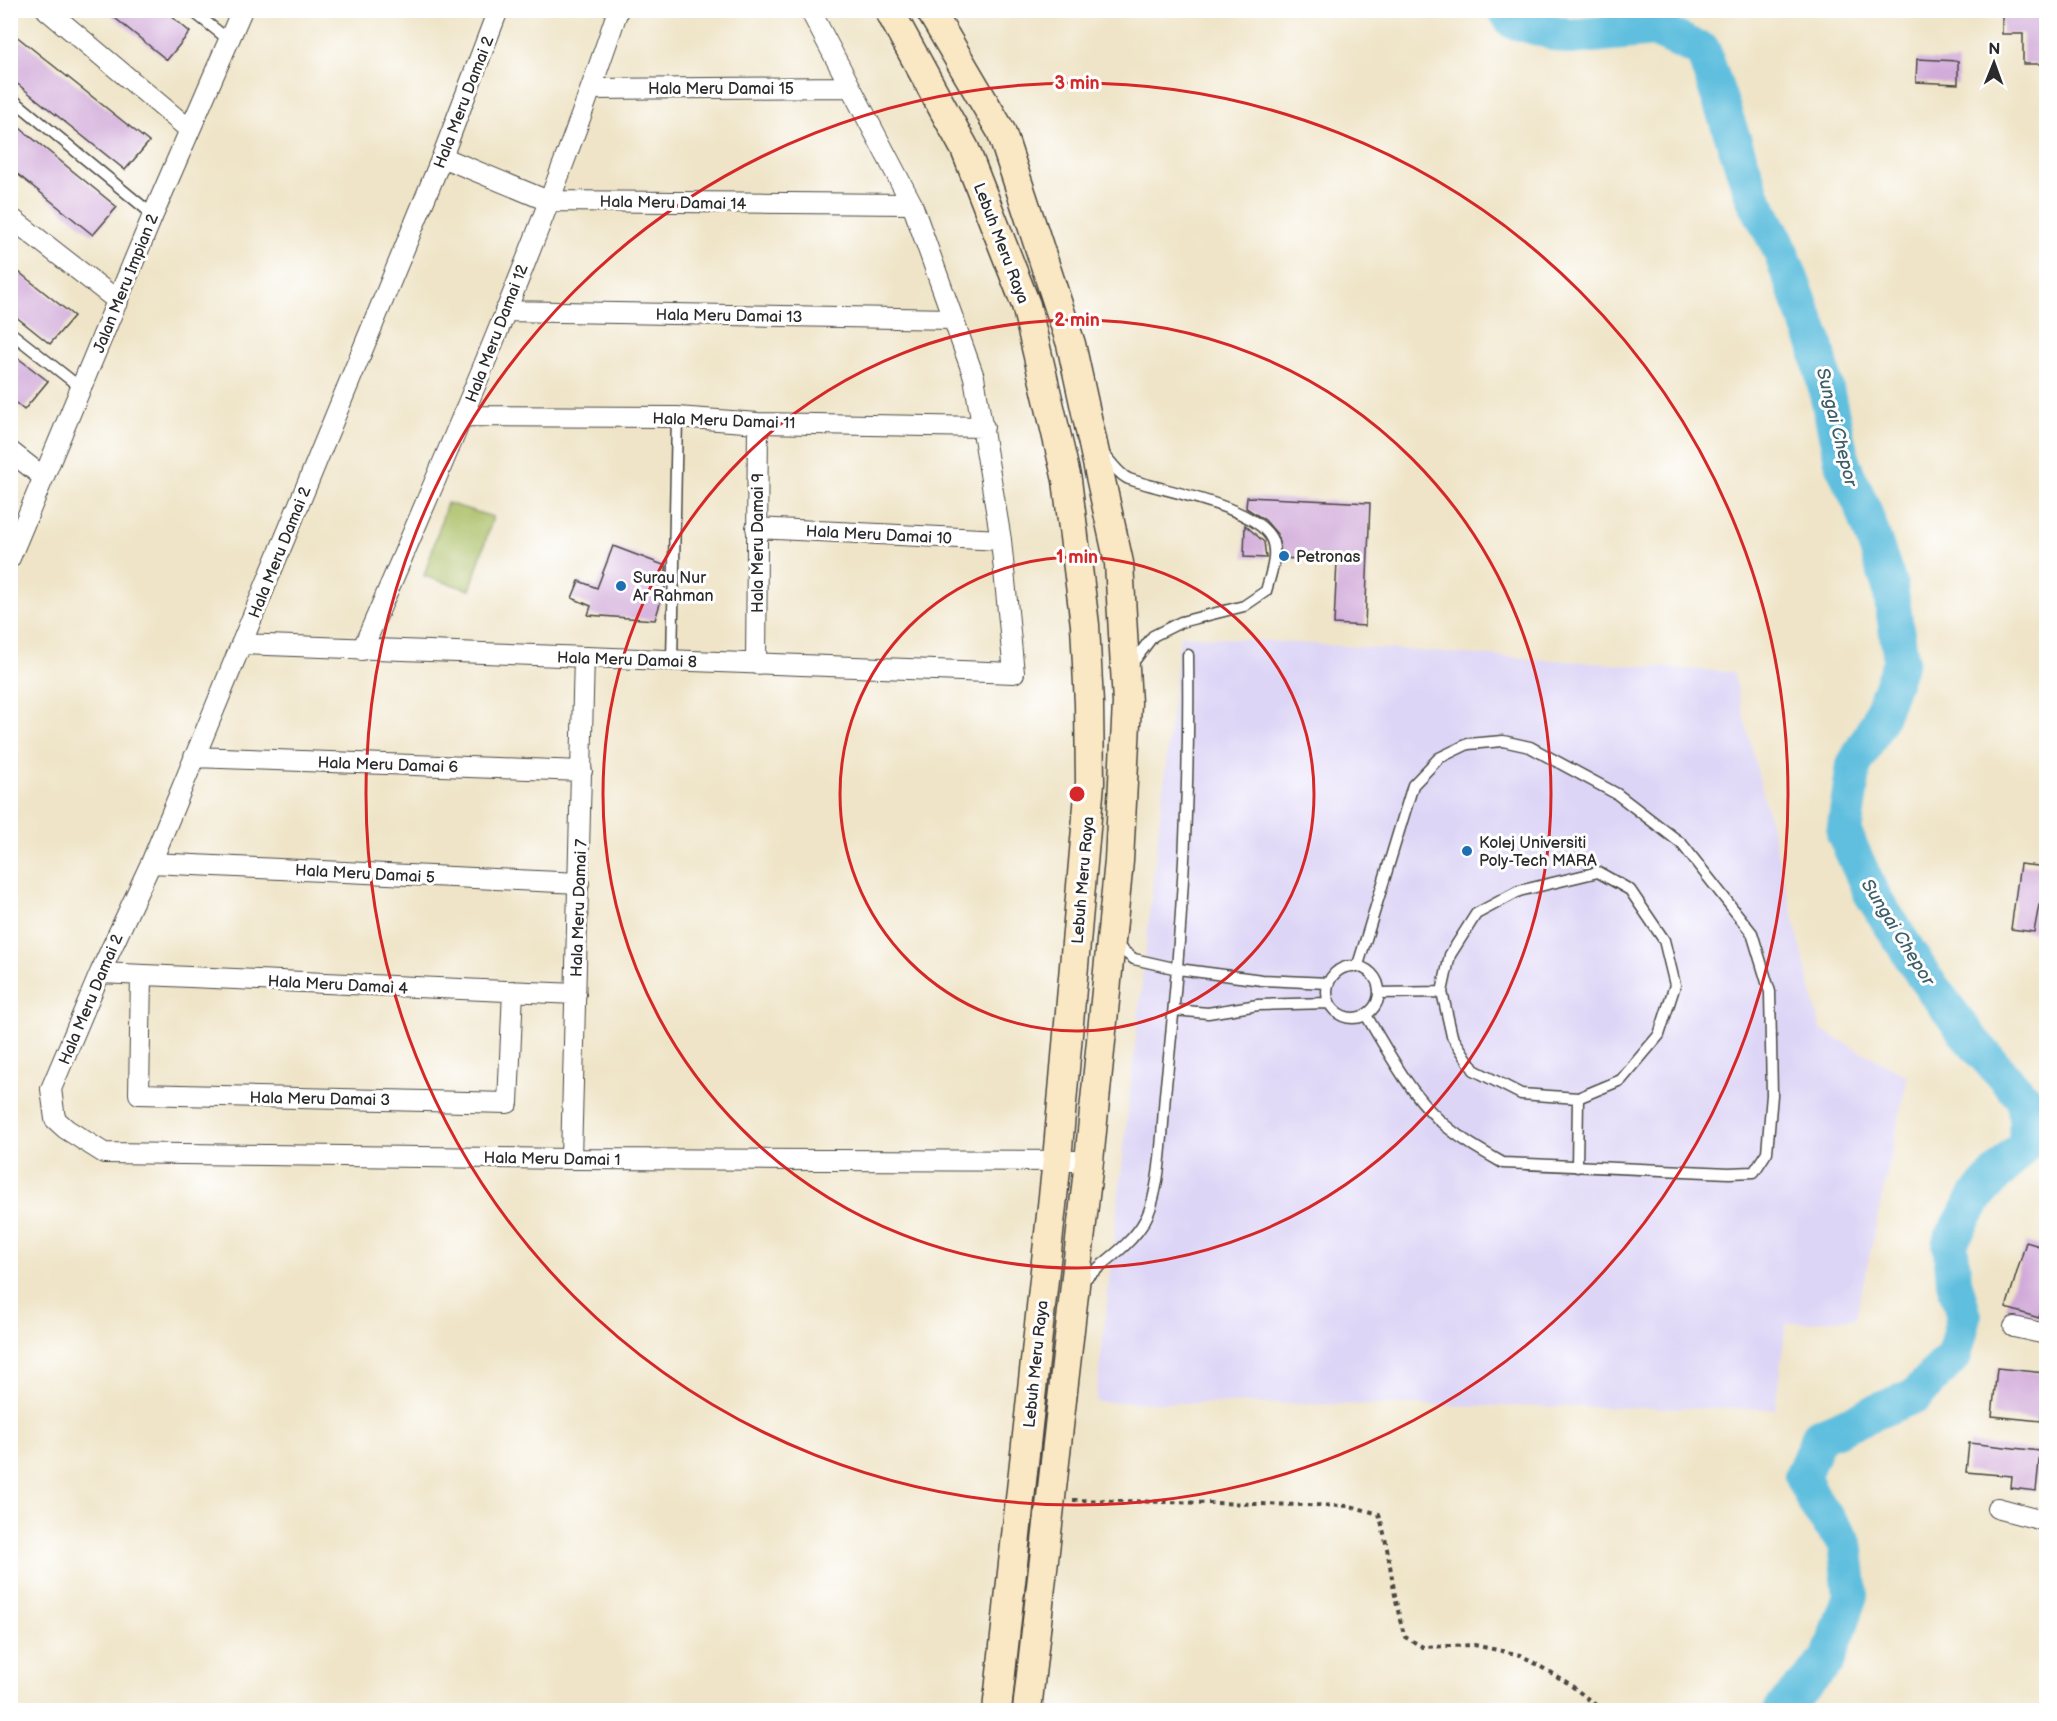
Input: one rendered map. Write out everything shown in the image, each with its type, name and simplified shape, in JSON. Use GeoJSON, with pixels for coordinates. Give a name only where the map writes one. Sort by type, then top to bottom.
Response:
{"type":"FeatureCollection","features":[{"type":"Feature","properties":{"kind":"main road","name":"Lebuh Meru Raya"},"geometry":{"type":"LineString","coordinates":[[889,10],[965,149],[998,227],[1026,305],[1067,480],[1085,625],[1090,783],[1057,1160],[997,1710]]}},
{"type":"Feature","properties":{"kind":"main road","name":"Lebuh Meru Raya"},"geometry":{"type":"LineString","coordinates":[[930,10],[1001,131],[1071,344],[1119,563],[1127,703],[1119,861],[1089,1161],[1027,1710]]}},
{"type":"Feature","properties":{"kind":"street"},"geometry":{"type":"LineString","coordinates":[[47,10],[190,130]]}},
{"type":"Feature","properties":{"kind":"street","name":"Jalan Meru Impian 2"},"geometry":{"type":"LineString","coordinates":[[10,558],[153,215],[242,10]]}},
{"type":"Feature","properties":{"kind":"street","name":"Hala Meru Damai 2"},"geometry":{"type":"LineString","coordinates":[[51,1089],[100,973],[151,863],[442,157],[498,10]]}},
{"type":"Feature","properties":{"kind":"street","name":"Hala Meru Damai 12"},"geometry":{"type":"LineString","coordinates":[[362,650],[464,416],[592,89],[618,10]]}},
{"type":"Feature","properties":{"kind":"street"},"geometry":{"type":"LineString","coordinates":[[810,10],[912,204],[974,377],[1001,540]]}},
{"type":"Feature","properties":{"kind":"street","name":"Hala Meru Damai 15"},"geometry":{"type":"LineString","coordinates":[[592,89],[850,87]]}},
{"type":"Feature","properties":{"kind":"street","name":"Hala Meru Damai 14"},"geometry":{"type":"LineString","coordinates":[[442,157],[548,201],[912,204]]}},
{"type":"Feature","properties":{"kind":"street"},"geometry":{"type":"LineString","coordinates":[[10,217],[118,301]]}},
{"type":"Feature","properties":{"kind":"street","name":"Hala Meru Damai 13"},"geometry":{"type":"LineString","coordinates":[[505,311],[953,319]]}},
{"type":"Feature","properties":{"kind":"street","name":"Hala Meru Damai 11"},"geometry":{"type":"LineString","coordinates":[[464,416],[677,417],[758,423],[984,427]]}},
{"type":"Feature","properties":{"kind":"street","name":"Hala Meru Damai 9"},"geometry":{"type":"LineString","coordinates":[[756,664],[758,423]]}},
{"type":"Feature","properties":{"kind":"street"},"geometry":{"type":"LineString","coordinates":[[10,451],[43,477]]}},
{"type":"Feature","properties":{"kind":"street","name":"Hala Meru Damai 10"},"geometry":{"type":"LineString","coordinates":[[756,528],[1001,540]]}},
{"type":"Feature","properties":{"kind":"street","name":"Hala Meru Damai 8"},"geometry":{"type":"LineString","coordinates":[[241,644],[1014,673],[1001,540]]}},
{"type":"Feature","properties":{"kind":"street","name":"Hala Meru Damai 7"},"geometry":{"type":"LineString","coordinates":[[572,1159],[585,657]]}},
{"type":"Feature","properties":{"kind":"street","name":"Hala Meru Damai 6"},"geometry":{"type":"LineString","coordinates":[[194,757],[582,771]]}},
{"type":"Feature","properties":{"kind":"street","name":"Hala Meru Damai 5"},"geometry":{"type":"LineString","coordinates":[[151,863],[579,883]]}},
{"type":"Feature","properties":{"kind":"street","name":"Hala Meru Damai 4"},"geometry":{"type":"LineString","coordinates":[[100,973],[576,994]]}},
{"type":"Feature","properties":{"kind":"street","name":"Hala Meru Damai 3"},"geometry":{"type":"LineString","coordinates":[[141,975],[139,1094],[508,1103],[513,991]]}},
{"type":"Feature","properties":{"kind":"street","name":"Hala Meru Damai 1"},"geometry":{"type":"LineString","coordinates":[[51,1089],[55,1119],[66,1129],[104,1153],[572,1159],[1089,1161]]}},
{"type":"Feature","properties":{"kind":"street"},"geometry":{"type":"LineString","coordinates":[[2014,1327],[2046,1334]]}},
{"type":"Feature","properties":{"kind":"street"},"geometry":{"type":"LineString","coordinates":[[1997,1508],[2046,1521]]}},
{"type":"Feature","properties":{"kind":"lane"},"geometry":{"type":"LineString","coordinates":[[191,10],[229,40]]}},
{"type":"Feature","properties":{"kind":"lane"},"geometry":{"type":"LineString","coordinates":[[10,97],[153,215]]}},
{"type":"Feature","properties":{"kind":"lane"},"geometry":{"type":"LineString","coordinates":[[10,332],[81,388]]}},
{"type":"Feature","properties":{"kind":"lane"},"geometry":{"type":"LineString","coordinates":[[672,661],[677,417]]}},
{"type":"Feature","properties":{"kind":"lane"},"geometry":{"type":"LineString","coordinates":[[1092,442],[1126,478],[1177,491],[1250,518],[1271,537],[1274,557],[1266,591],[1244,606],[1181,622],[1153,636],[1125,672]]}},
{"type":"Feature","properties":{"kind":"lane"},"geometry":{"type":"LineString","coordinates":[[1075,1287],[1132,1237],[1146,1220],[1157,1176],[1178,969],[1189,758],[1188,655]]}},
{"type":"Feature","properties":{"kind":"lane"},"geometry":{"type":"LineString","coordinates":[[1358,965],[1413,785],[1439,758],[1468,744],[1503,741],[1530,747],[1617,794],[1682,844],[1752,933],[1770,992],[1772,1095],[1767,1152],[1754,1172],[1503,1163],[1474,1147],[1437,1118],[1395,1064],[1366,1015]]}},
{"type":"Feature","properties":{"kind":"lane"},"geometry":{"type":"LineString","coordinates":[[1598,872],[1630,890],[1664,940],[1675,985],[1659,1035],[1621,1080],[1578,1098],[1521,1094],[1474,1070],[1452,1036],[1442,992],[1450,954],[1476,914],[1519,891],[1598,872]]}},
{"type":"Feature","properties":{"kind":"lane"},"geometry":{"type":"LineString","coordinates":[[1111,941],[1134,960],[1178,969],[1262,980],[1328,983]]}},
{"type":"Feature","properties":{"kind":"lane"},"geometry":{"type":"LineString","coordinates":[[1358,965],[1370,973],[1377,982],[1379,993],[1377,1003],[1366,1015],[1349,1018],[1337,1013],[1329,1003],[1328,983],[1336,973],[1347,967],[1358,965]]}},
{"type":"Feature","properties":{"kind":"lane"},"geometry":{"type":"LineString","coordinates":[[1379,993],[1442,992]]}},
{"type":"Feature","properties":{"kind":"lane"},"geometry":{"type":"LineString","coordinates":[[1174,1010],[1208,1013],[1258,1005],[1329,1003]]}},
{"type":"Feature","properties":{"kind":"lane"},"geometry":{"type":"LineString","coordinates":[[1576,1167],[1578,1098]]}},
{"type":"Feature","properties":{"kind":"path"},"geometry":{"type":"LineString","coordinates":[[1052,1495],[1079,1502],[1350,1506],[1379,1514],[1389,1546],[1398,1617],[1405,1637],[1423,1647],[1474,1645],[1521,1655],[1568,1683],[1602,1710]]}},
{"type":"Feature","properties":{"kind":"shaded area","name":"Kolej Universiti Poly-Tech MARA"},"geometry":{"type":"Polygon","coordinates":[[[1180,635],[1733,672],[1821,1030],[1908,1076],[1856,1318],[1786,1324],[1775,1409],[1096,1402],[1180,635]]]}},
{"type":"Feature","properties":{"kind":"green space"},"geometry":{"type":"Polygon","coordinates":[[[447,503],[493,517],[470,590],[424,576],[447,503]]]}},
{"type":"Feature","properties":{"kind":"building"},"geometry":{"type":"Polygon","coordinates":[[[105,10],[164,10],[190,32],[167,60],[105,10]]]}},
{"type":"Feature","properties":{"kind":"building"},"geometry":{"type":"Polygon","coordinates":[[[2002,10],[2046,10],[2046,64],[2023,64],[2023,34],[2002,34],[2002,10]]]}},
{"type":"Feature","properties":{"kind":"building"},"geometry":{"type":"Polygon","coordinates":[[[10,31],[149,142],[125,170],[10,78],[10,31]]]}},
{"type":"Feature","properties":{"kind":"building"},"geometry":{"type":"Polygon","coordinates":[[[1917,59],[1958,61],[1958,84],[1916,82],[1917,59]]]}},
{"type":"Feature","properties":{"kind":"building"},"geometry":{"type":"Polygon","coordinates":[[[10,120],[117,207],[93,235],[10,168],[10,120]]]}},
{"type":"Feature","properties":{"kind":"building"},"geometry":{"type":"Polygon","coordinates":[[[10,265],[74,316],[50,344],[10,312],[10,265]]]}},
{"type":"Feature","properties":{"kind":"building"},"geometry":{"type":"Polygon","coordinates":[[[10,352],[48,381],[24,410],[10,398],[10,352]]]}},
{"type":"Feature","properties":{"kind":"building"},"geometry":{"type":"Polygon","coordinates":[[[1247,497],[1370,503],[1365,626],[1334,624],[1337,561],[1281,558],[1278,535],[1265,520],[1246,508],[1247,497]]]}},
{"type":"Feature","properties":{"kind":"building"},"geometry":{"type":"Polygon","coordinates":[[[1245,525],[1264,542],[1266,558],[1244,557],[1245,525]]]}},
{"type":"Feature","properties":{"kind":"building"},"geometry":{"type":"Polygon","coordinates":[[[613,546],[666,566],[666,584],[655,620],[588,615],[591,606],[572,598],[579,581],[597,588],[613,546]]]}},
{"type":"Feature","properties":{"kind":"building"},"geometry":{"type":"Polygon","coordinates":[[[2020,864],[2046,867],[2046,906],[2039,905],[2034,932],[2011,929],[2020,864]]]}},
{"type":"Feature","properties":{"kind":"building"},"geometry":{"type":"Polygon","coordinates":[[[2026,1242],[2046,1248],[2046,1292],[2039,1318],[2006,1308],[2026,1242]]]}},
{"type":"Feature","properties":{"kind":"building"},"geometry":{"type":"Polygon","coordinates":[[[1997,1368],[2045,1373],[2041,1421],[1992,1416],[1997,1368]]]}},
{"type":"Feature","properties":{"kind":"building"},"geometry":{"type":"Polygon","coordinates":[[[1969,1443],[2040,1451],[2036,1491],[2011,1488],[2012,1476],[1966,1472],[1969,1443]]]}},
{"type":"Feature","properties":{"kind":"waterway","name":"Sungai Chepor"},"geometry":{"type":"LineString","coordinates":[[1505,10],[1513,21],[1570,37],[1654,29],[1703,51],[1753,197],[1778,245],[1816,345],[1843,465],[1864,511],[1890,587],[1901,660],[1878,722],[1854,765],[1844,833],[1871,893],[1925,978],[1972,1041],[2025,1100],[2027,1142],[1976,1197],[1950,1242],[1954,1281],[1964,1316],[1954,1355],[1916,1395],[1819,1436],[1802,1477],[1819,1509],[1845,1543],[1851,1595],[1828,1660],[1781,1710]]}},
{"type":"Feature","properties":{"kind":"place","name":"Petronas"},"geometry":{"type":"Point","coordinates":[1284,556]}},
{"type":"Feature","properties":{"kind":"place","name":"Surau Nur Ar Rahman"},"geometry":{"type":"Point","coordinates":[621,586]}},
{"type":"Feature","properties":{"kind":"place","name":"Kolej Universiti Poly-Tech MARA"},"geometry":{"type":"Point","coordinates":[1467,851]}}]}
